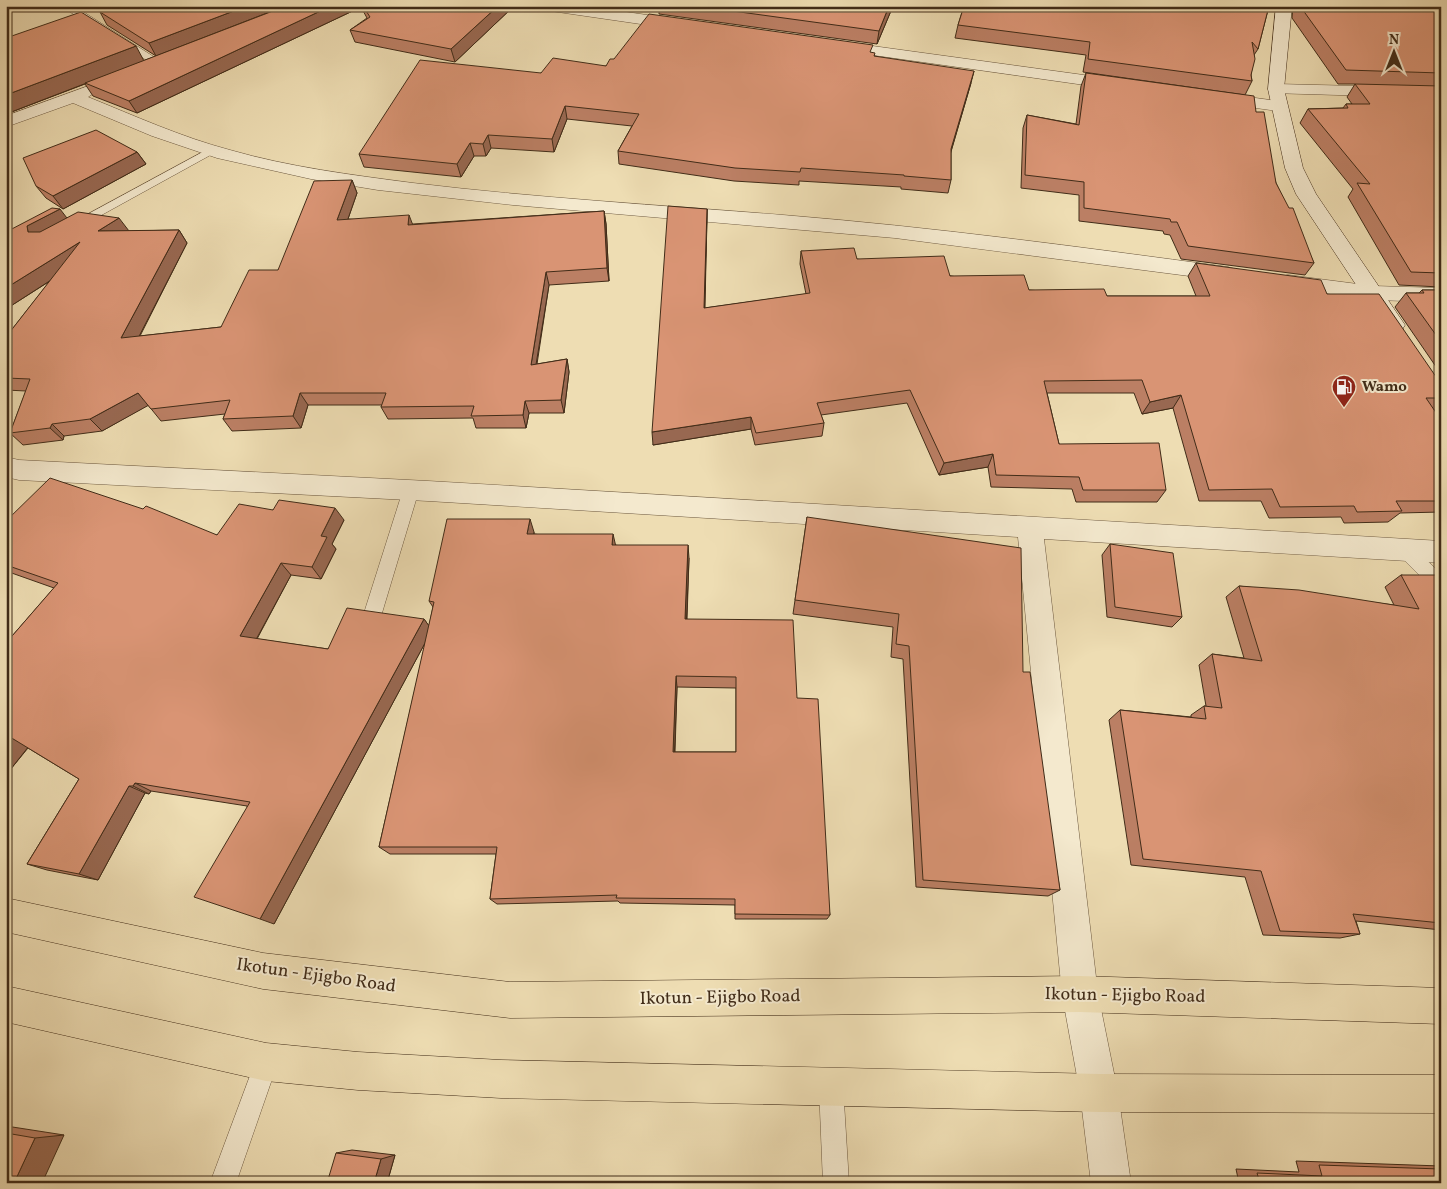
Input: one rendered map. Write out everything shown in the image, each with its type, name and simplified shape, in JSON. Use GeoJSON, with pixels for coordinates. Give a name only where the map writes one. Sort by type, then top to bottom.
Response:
{"type":"FeatureCollection","features":[{"type":"Feature","properties":{"kind":"main road","name":"Ikotun - Ejigbo Road"},"geometry":{"type":"LineString","coordinates":[[6,915],[263,972],[510,1000],[1080,994],[1441,1006]]}},
{"type":"Feature","properties":{"kind":"main road"},"geometry":{"type":"LineString","coordinates":[[6,1004],[266,1062],[358,1072],[501,1079],[1100,1092],[1441,1094]]}},
{"type":"Feature","properties":{"kind":"street"},"geometry":{"type":"LineString","coordinates":[[551,6],[696,27]]}},
{"type":"Feature","properties":{"kind":"street"},"geometry":{"type":"LineString","coordinates":[[1284,6],[1277,98],[1294,168],[1306,194],[1404,341]]}},
{"type":"Feature","properties":{"kind":"street"},"geometry":{"type":"LineString","coordinates":[[824,44],[1140,87]]}},
{"type":"Feature","properties":{"kind":"street"},"geometry":{"type":"LineString","coordinates":[[143,70],[178,56]]}},
{"type":"Feature","properties":{"kind":"street"},"geometry":{"type":"LineString","coordinates":[[6,122],[108,84]]}},
{"type":"Feature","properties":{"kind":"street"},"geometry":{"type":"LineString","coordinates":[[1199,95],[1277,98],[1441,93]]}},
{"type":"Feature","properties":{"kind":"street"},"geometry":{"type":"LineString","coordinates":[[74,97],[185,141],[245,160],[452,194],[788,221],[1083,254],[1247,276]]}},
{"type":"Feature","properties":{"kind":"street"},"geometry":{"type":"LineString","coordinates":[[1267,279],[1373,294],[1441,295]]}},
{"type":"Feature","properties":{"kind":"street"},"geometry":{"type":"LineString","coordinates":[[6,467],[19,470],[410,490],[1441,552]]}},
{"type":"Feature","properties":{"kind":"street"},"geometry":{"type":"LineString","coordinates":[[1030,527],[1080,994],[1100,1092],[1111,1183]]}},
{"type":"Feature","properties":{"kind":"lane"},"geometry":{"type":"LineString","coordinates":[[70,8],[160,64]]}},
{"type":"Feature","properties":{"kind":"lane"},"geometry":{"type":"LineString","coordinates":[[62,231],[212,150]]}},
{"type":"Feature","properties":{"kind":"lane"},"geometry":{"type":"LineString","coordinates":[[374,613],[410,490]]}},
{"type":"Feature","properties":{"kind":"lane"},"geometry":{"type":"LineString","coordinates":[[1405,550],[1441,586]]}},
{"type":"Feature","properties":{"kind":"lane"},"geometry":{"type":"LineString","coordinates":[[222,1183],[266,1062]]}},
{"type":"Feature","properties":{"kind":"lane"},"geometry":{"type":"LineString","coordinates":[[831,1086],[836,1183]]}},
{"type":"Feature","properties":{"kind":"building"},"geometry":{"type":"Polygon","coordinates":[[[116,6],[247,6],[149,43],[100,12],[116,6]]]}},
{"type":"Feature","properties":{"kind":"building"},"geometry":{"type":"Polygon","coordinates":[[[286,6],[331,6],[129,101],[85,83],[286,6]]]}},
{"type":"Feature","properties":{"kind":"building"},"geometry":{"type":"Polygon","coordinates":[[[363,6],[498,6],[451,49],[350,30],[370,17],[363,6]]]}},
{"type":"Feature","properties":{"kind":"building"},"geometry":{"type":"Polygon","coordinates":[[[696,6],[889,6],[879,31],[696,6]]]}},
{"type":"Feature","properties":{"kind":"building"},"geometry":{"type":"Polygon","coordinates":[[[964,6],[1269,6],[1258,49],[1252,42],[1255,59],[1251,75],[1252,81],[1088,59],[1090,42],[958,25],[964,6]]]}},
{"type":"Feature","properties":{"kind":"building"},"geometry":{"type":"Polygon","coordinates":[[[1300,6],[1441,6],[1441,73],[1346,70],[1300,6]]]}},
{"type":"Feature","properties":{"kind":"building"},"geometry":{"type":"Polygon","coordinates":[[[81,12],[136,46],[6,95],[6,38],[81,12]]]}},
{"type":"Feature","properties":{"kind":"building"},"geometry":{"type":"Polygon","coordinates":[[[649,14],[873,45],[870,52],[875,53],[874,56],[974,71],[951,149],[951,180],[801,168],[800,172],[735,168],[618,151],[639,114],[565,106],[552,139],[488,135],[483,144],[470,143],[457,164],[359,154],[420,60],[541,73],[553,58],[606,66],[610,59],[614,59],[649,14]]]}},
{"type":"Feature","properties":{"kind":"building"},"geometry":{"type":"Polygon","coordinates":[[[1086,73],[1254,96],[1256,112],[1264,112],[1276,183],[1289,208],[1293,208],[1314,263],[1188,246],[1177,222],[1171,222],[1170,219],[1084,208],[1084,182],[1025,175],[1027,115],[1079,125],[1086,73]]]}},
{"type":"Feature","properties":{"kind":"building"},"geometry":{"type":"Polygon","coordinates":[[[1355,84],[1441,86],[1441,273],[1411,272],[1357,183],[1370,184],[1308,109],[1348,108],[1346,104],[1370,104],[1355,84]]]}},
{"type":"Feature","properties":{"kind":"building"},"geometry":{"type":"Polygon","coordinates":[[[96,130],[137,152],[53,196],[36,186],[23,158],[96,130]]]}},
{"type":"Feature","properties":{"kind":"building"},"geometry":{"type":"Polygon","coordinates":[[[352,180],[337,220],[409,215],[408,225],[604,211],[607,268],[546,272],[531,365],[567,359],[561,400],[525,401],[523,415],[471,416],[474,406],[381,407],[386,393],[300,393],[293,416],[223,419],[230,400],[151,409],[138,393],[90,419],[52,424],[50,428],[10,433],[30,379],[6,378],[6,337],[80,242],[6,288],[6,232],[52,208],[60,209],[27,226],[28,232],[40,232],[78,212],[119,218],[98,231],[179,230],[121,338],[221,327],[249,270],[278,270],[314,181],[352,180]]]}},
{"type":"Feature","properties":{"kind":"building"},"geometry":{"type":"Polygon","coordinates":[[[668,206],[707,209],[704,308],[810,293],[801,251],[854,248],[857,259],[944,256],[950,276],[1024,275],[1029,290],[1104,289],[1107,296],[1210,296],[1196,263],[1321,280],[1327,294],[1379,294],[1441,384],[1441,398],[1426,398],[1441,420],[1441,501],[1396,501],[1402,511],[1357,512],[1354,506],[1280,507],[1272,489],[1209,490],[1181,395],[1150,402],[1142,380],[1044,381],[1059,444],[1159,443],[1166,490],[1083,490],[1079,477],[996,475],[993,454],[944,463],[910,390],[817,403],[824,423],[756,433],[751,417],[652,432],[668,206]]]}},
{"type":"Feature","properties":{"kind":"building"},"geometry":{"type":"Polygon","coordinates":[[[1422,290],[1441,290],[1441,342],[1406,293],[1424,293],[1422,290]]]}},
{"type":"Feature","properties":{"kind":"building"},"geometry":{"type":"Polygon","coordinates":[[[50,478],[143,509],[146,506],[217,535],[239,504],[273,510],[279,500],[335,508],[321,536],[327,537],[312,567],[281,563],[240,636],[328,649],[347,608],[424,619],[260,919],[194,897],[250,802],[135,783],[133,786],[129,786],[79,874],[27,864],[79,779],[10,737],[6,742],[6,643],[58,583],[6,565],[6,521],[50,478]]]}},
{"type":"Feature","properties":{"kind":"building"},"geometry":{"type":"Polygon","coordinates":[[[807,517],[1021,548],[1023,672],[1030,672],[1060,890],[923,880],[909,646],[896,644],[899,614],[795,600],[807,517]]]}},
{"type":"Feature","properties":{"kind":"building"},"geometry":{"type":"Polygon","coordinates":[[[447,519],[530,519],[527,534],[613,534],[612,545],[688,545],[685,619],[793,620],[797,698],[818,699],[830,915],[735,914],[735,899],[616,898],[617,895],[490,899],[497,847],[379,847],[434,602],[429,601],[447,519]],[[676,676],[673,752],[736,752],[736,677],[676,676]]]}},
{"type":"Feature","properties":{"kind":"building"},"geometry":{"type":"Polygon","coordinates":[[[1110,544],[1173,553],[1182,617],[1115,607],[1110,544]]]}},
{"type":"Feature","properties":{"kind":"building"},"geometry":{"type":"Polygon","coordinates":[[[1401,575],[1436,575],[1441,583],[1441,923],[1353,914],[1360,934],[1280,931],[1261,871],[1143,859],[1120,710],[1206,719],[1204,706],[1222,708],[1212,654],[1262,661],[1239,586],[1299,590],[1419,609],[1401,575]]]}},
{"type":"Feature","properties":{"kind":"building"},"geometry":{"type":"Polygon","coordinates":[[[6,1133],[35,1138],[14,1183],[6,1183],[6,1133]]]}},
{"type":"Feature","properties":{"kind":"building"},"geometry":{"type":"Polygon","coordinates":[[[336,1153],[381,1159],[374,1183],[327,1183],[336,1153]]]}},
{"type":"Feature","properties":{"kind":"building"},"geometry":{"type":"Polygon","coordinates":[[[1319,1165],[1441,1169],[1441,1183],[1260,1183],[1257,1173],[1322,1176],[1319,1165]]]}},
{"type":"Feature","properties":{"kind":"place","name":"Wamo"},"geometry":{"type":"Point","coordinates":[1344,408]}}]}
